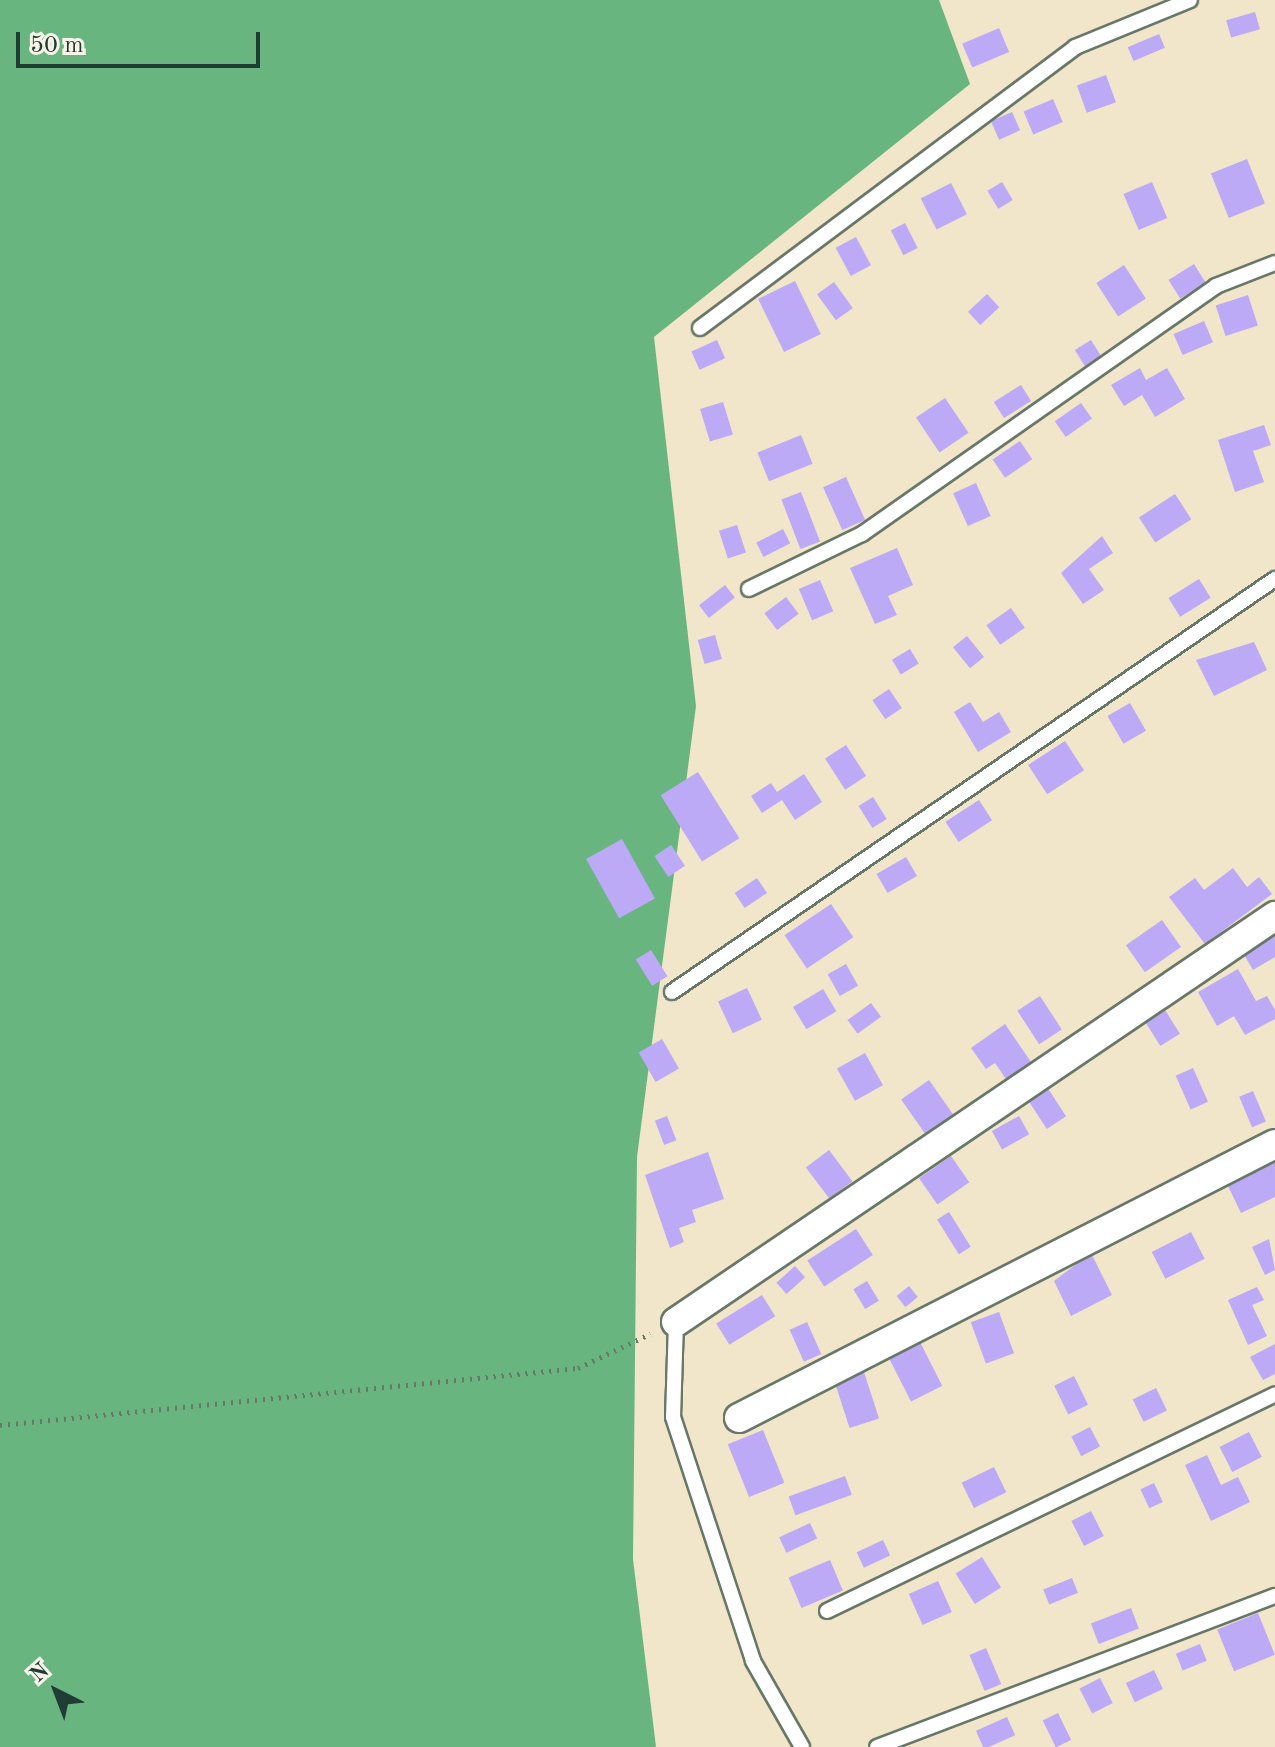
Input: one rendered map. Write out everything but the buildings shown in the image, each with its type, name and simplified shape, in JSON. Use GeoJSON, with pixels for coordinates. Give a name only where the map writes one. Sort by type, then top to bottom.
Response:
{"type":"FeatureCollection","features":[{"type":"Feature","properties":{"kind":"street"},"geometry":{"type":"LineString","coordinates":[[676,1322],[1275,916]]}},
{"type":"Feature","properties":{"kind":"street"},"geometry":{"type":"LineString","coordinates":[[739,1418],[1275,1144]]}},
{"type":"Feature","properties":{"kind":"lane"},"geometry":{"type":"LineString","coordinates":[[700,328],[1075,47],[1190,0]]}},
{"type":"Feature","properties":{"kind":"lane"},"geometry":{"type":"LineString","coordinates":[[749,589],[862,534],[1216,286],[1275,263]]}},
{"type":"Feature","properties":{"kind":"lane"},"geometry":{"type":"LineString","coordinates":[[672,992],[1275,579]]}},
{"type":"Feature","properties":{"kind":"lane"},"geometry":{"type":"LineString","coordinates":[[676,1322],[673,1417],[753,1661],[802,1747]]}},
{"type":"Feature","properties":{"kind":"lane"},"geometry":{"type":"LineString","coordinates":[[827,1611],[1275,1394]]}},
{"type":"Feature","properties":{"kind":"lane"},"geometry":{"type":"LineString","coordinates":[[877,1747],[1275,1596]]}},
{"type":"Feature","properties":{"kind":"path"},"geometry":{"type":"LineString","coordinates":[[0,1425],[578,1368],[676,1322]]}},
{"type":"Feature","properties":{"kind":"green space"},"geometry":{"type":"Polygon","coordinates":[[[0,0],[939,0],[970,84],[654,337],[696,706],[637,1157],[633,1559],[656,1747],[0,1747],[0,0]]]}}]}
